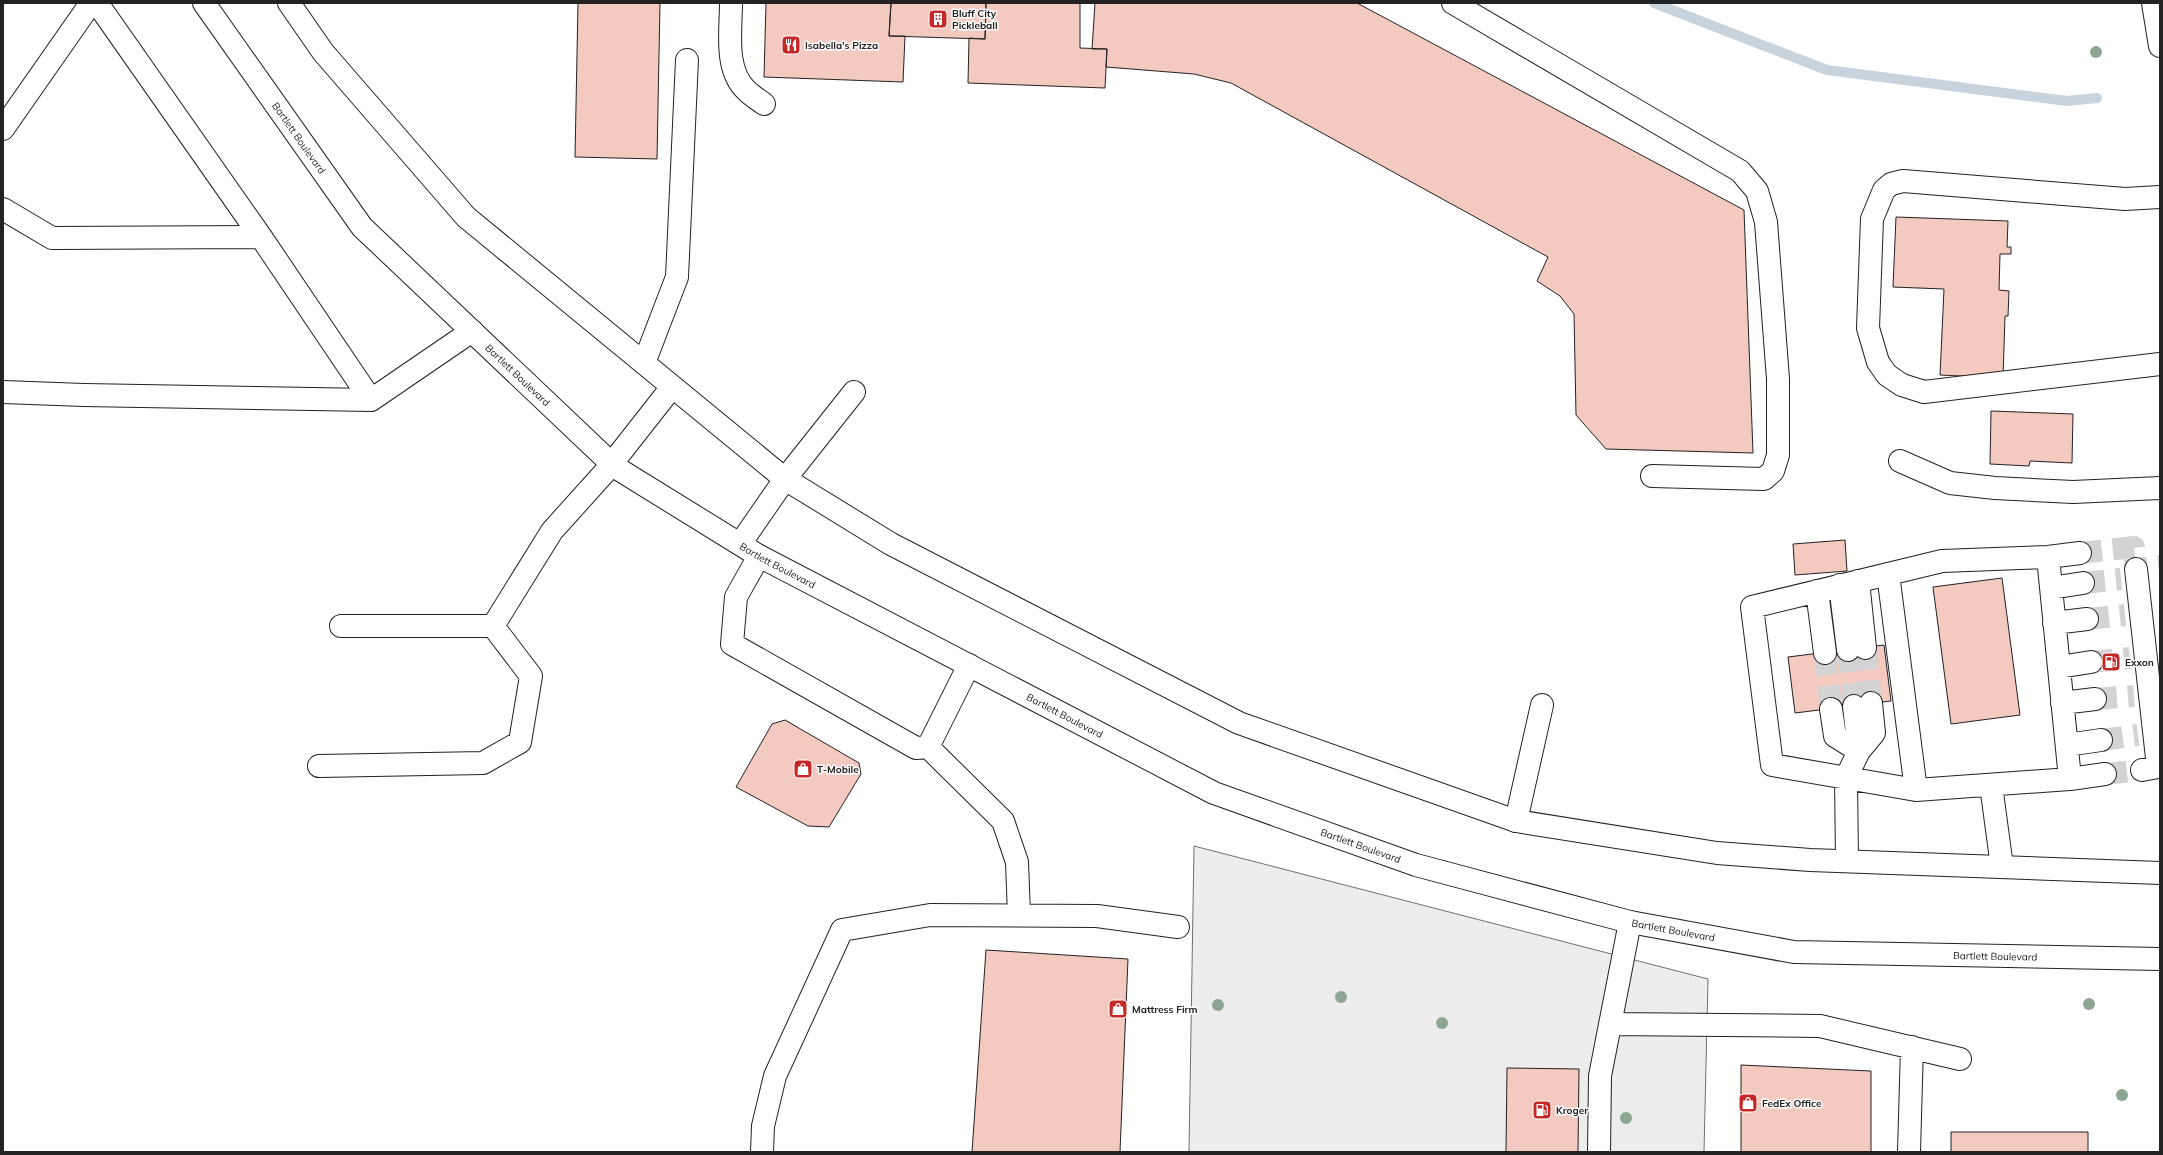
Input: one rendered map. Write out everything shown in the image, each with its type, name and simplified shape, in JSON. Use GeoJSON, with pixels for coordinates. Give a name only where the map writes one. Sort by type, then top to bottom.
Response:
{"type":"FeatureCollection","features":[{"type":"Feature","properties":{"kind":"main road"},"geometry":{"type":"LineString","coordinates":[[3,129],[91,3]]}},
{"type":"Feature","properties":{"kind":"main road"},"geometry":{"type":"LineString","coordinates":[[97,3],[261,237],[371,400]]}},
{"type":"Feature","properties":{"kind":"main road","name":"Bartlett Boulevard"},"geometry":{"type":"LineString","coordinates":[[204,3],[362,227],[611,463],[759,556],[1214,793],[1416,865],[1630,922],[1794,952],[2160,959]]}},
{"type":"Feature","properties":{"kind":"main road"},"geometry":{"type":"LineString","coordinates":[[289,3],[323,52],[466,217],[785,479],[891,544],[1239,723],[1516,821],[1717,852],[1847,861],[2160,873]]}},
{"type":"Feature","properties":{"kind":"main road"},"geometry":{"type":"LineString","coordinates":[[731,3],[731,53],[734,73],[746,90],[764,104]]}},
{"type":"Feature","properties":{"kind":"main road"},"geometry":{"type":"LineString","coordinates":[[1453,3],[1740,171],[1757,191],[1766,222],[1778,379],[1778,455],[1773,471],[1764,479],[1652,476]]}},
{"type":"Feature","properties":{"kind":"main road"},"geometry":{"type":"LineString","coordinates":[[2153,3],[2160,46]]}},
{"type":"Feature","properties":{"kind":"main road"},"geometry":{"type":"LineString","coordinates":[[644,363],[677,278],[687,60]]}},
{"type":"Feature","properties":{"kind":"main road"},"geometry":{"type":"LineString","coordinates":[[2160,197],[2125,199],[1903,181],[1890,184],[1884,190],[1878,201],[1872,219],[1868,328],[1878,362],[1887,375],[1902,385],[1924,392],[2160,364]]}},
{"type":"Feature","properties":{"kind":"main road"},"geometry":{"type":"LineString","coordinates":[[3,209],[52,238],[261,237]]}},
{"type":"Feature","properties":{"kind":"main road"},"geometry":{"type":"LineString","coordinates":[[3,392],[84,395],[371,400],[472,331]]}},
{"type":"Feature","properties":{"kind":"main road"},"geometry":{"type":"LineString","coordinates":[[493,626],[552,531],[611,463],[672,387]]}},
{"type":"Feature","properties":{"kind":"main road"},"geometry":{"type":"LineString","coordinates":[[740,544],[785,479],[854,392]]}},
{"type":"Feature","properties":{"kind":"main road"},"geometry":{"type":"LineString","coordinates":[[1900,461],[1950,483],[1994,488],[2073,492],[2160,488]]}},
{"type":"Feature","properties":{"kind":"main road"},"geometry":{"type":"LineString","coordinates":[[2080,552],[2048,557],[1942,561],[1752,607],[1772,765],[1916,790],[2070,779],[2104,774]]}},
{"type":"Feature","properties":{"kind":"main road"},"geometry":{"type":"LineString","coordinates":[[759,556],[736,597],[732,644],[916,748],[928,747],[1003,821],[1017,862],[1019,915]]}},
{"type":"Feature","properties":{"kind":"main road"},"geometry":{"type":"LineString","coordinates":[[2048,557],[2070,779]]}},
{"type":"Feature","properties":{"kind":"main road"},"geometry":{"type":"LineString","coordinates":[[1888,574],[1916,790]]}},
{"type":"Feature","properties":{"kind":"main road"},"geometry":{"type":"LineString","coordinates":[[2132,575],[2133,614],[2142,695],[2151,726],[2158,767],[2142,770]]}},
{"type":"Feature","properties":{"kind":"main road"},"geometry":{"type":"LineString","coordinates":[[1849,583],[1857,649]]}},
{"type":"Feature","properties":{"kind":"main road"},"geometry":{"type":"LineString","coordinates":[[2051,588],[2083,583]]}},
{"type":"Feature","properties":{"kind":"main road"},"geometry":{"type":"LineString","coordinates":[[1817,591],[1825,653]]}},
{"type":"Feature","properties":{"kind":"main road"},"geometry":{"type":"LineString","coordinates":[[2054,623],[2087,619]]}},
{"type":"Feature","properties":{"kind":"main road"},"geometry":{"type":"LineString","coordinates":[[341,626],[493,626]]}},
{"type":"Feature","properties":{"kind":"main road"},"geometry":{"type":"LineString","coordinates":[[319,766],[483,763],[520,742],[530,676],[493,626]]}},
{"type":"Feature","properties":{"kind":"main road"},"geometry":{"type":"LineString","coordinates":[[2059,667],[2091,662]]}},
{"type":"Feature","properties":{"kind":"main road"},"geometry":{"type":"LineString","coordinates":[[928,747],[968,665]]}},
{"type":"Feature","properties":{"kind":"main road"},"geometry":{"type":"LineString","coordinates":[[2062,703],[2095,699]]}},
{"type":"Feature","properties":{"kind":"main road"},"geometry":{"type":"LineString","coordinates":[[1847,861],[1846,778],[1858,751],[1874,732],[1862,704]]}},
{"type":"Feature","properties":{"kind":"main road"},"geometry":{"type":"LineString","coordinates":[[1516,821],[1542,705]]}},
{"type":"Feature","properties":{"kind":"main road"},"geometry":{"type":"LineString","coordinates":[[1831,709],[1835,736],[1858,751]]}},
{"type":"Feature","properties":{"kind":"main road"},"geometry":{"type":"LineString","coordinates":[[2066,745],[2101,740]]}},
{"type":"Feature","properties":{"kind":"main road"},"geometry":{"type":"LineString","coordinates":[[1991,785],[2002,867]]}},
{"type":"Feature","properties":{"kind":"main road"},"geometry":{"type":"LineString","coordinates":[[762,1152],[763,1126],[775,1076],[842,930],[930,915],[1097,916],[1178,927]]}},
{"type":"Feature","properties":{"kind":"main road"},"geometry":{"type":"LineString","coordinates":[[1599,1152],[1600,1076],[1630,922]]}},
{"type":"Feature","properties":{"kind":"main road"},"geometry":{"type":"LineString","coordinates":[[1610,1024],[1820,1026],[1960,1059]]}},
{"type":"Feature","properties":{"kind":"main road"},"geometry":{"type":"LineString","coordinates":[[1909,1152],[1912,1048]]}},
{"type":"Feature","properties":{"kind":"shaded area"},"geometry":{"type":"Polygon","coordinates":[[[1194,846],[1708,979],[1704,1152],[1189,1152],[1194,846]]]}},
{"type":"Feature","properties":{"kind":"building"},"geometry":{"type":"Polygon","coordinates":[[[578,3],[660,3],[657,159],[575,157],[578,3]]]}},
{"type":"Feature","properties":{"kind":"building"},"geometry":{"type":"Polygon","coordinates":[[[766,3],[891,3],[889,36],[905,36],[903,82],[764,77],[766,3]]]}},
{"type":"Feature","properties":{"kind":"building","name":"Bluff City Pickleball"},"geometry":{"type":"Polygon","coordinates":[[[891,3],[986,3],[985,39],[889,36],[891,3]]]}},
{"type":"Feature","properties":{"kind":"building"},"geometry":{"type":"Polygon","coordinates":[[[986,3],[1080,3],[1080,48],[1107,49],[1105,88],[968,83],[969,38],[985,39],[986,3]]]}},
{"type":"Feature","properties":{"kind":"building"},"geometry":{"type":"Polygon","coordinates":[[[1095,3],[1357,3],[1744,210],[1753,453],[1606,449],[1576,415],[1574,314],[1560,296],[1537,281],[1548,257],[1231,83],[1194,74],[1106,67],[1107,49],[1092,49],[1095,3]]]}},
{"type":"Feature","properties":{"kind":"building"},"geometry":{"type":"Polygon","coordinates":[[[1896,217],[2008,221],[2007,247],[2011,247],[2011,254],[2000,254],[1999,290],[2009,291],[2008,316],[2005,316],[2003,378],[1940,375],[1944,289],[1893,287],[1896,217]]]}},
{"type":"Feature","properties":{"kind":"building"},"geometry":{"type":"Polygon","coordinates":[[[1991,411],[2073,414],[2072,463],[2030,461],[2029,466],[1990,464],[1991,411]]]}},
{"type":"Feature","properties":{"kind":"building"},"geometry":{"type":"Polygon","coordinates":[[[1845,540],[1847,571],[1795,575],[1793,544],[1845,540]]]}},
{"type":"Feature","properties":{"kind":"building"},"geometry":{"type":"Polygon","coordinates":[[[2002,578],[2020,715],[1951,724],[1933,587],[2002,578]]]}},
{"type":"Feature","properties":{"kind":"building"},"geometry":{"type":"Polygon","coordinates":[[[1884,645],[1891,701],[1795,713],[1788,657],[1884,645]]]}},
{"type":"Feature","properties":{"kind":"building","name":"T-Mobile"},"geometry":{"type":"Polygon","coordinates":[[[785,720],[859,763],[861,774],[829,827],[808,826],[736,787],[772,724],[785,720]]]}},
{"type":"Feature","properties":{"kind":"building"},"geometry":{"type":"Polygon","coordinates":[[[986,950],[1128,959],[1120,1152],[972,1152],[986,950]]]}},
{"type":"Feature","properties":{"kind":"building"},"geometry":{"type":"Polygon","coordinates":[[[1741,1065],[1871,1071],[1871,1152],[1741,1152],[1741,1065]]]}},
{"type":"Feature","properties":{"kind":"building","name":"Kroger"},"geometry":{"type":"Polygon","coordinates":[[[1507,1068],[1579,1069],[1578,1152],[1506,1152],[1507,1068]]]}},
{"type":"Feature","properties":{"kind":"building"},"geometry":{"type":"Polygon","coordinates":[[[1951,1132],[2088,1132],[2088,1152],[1951,1152],[1951,1132]]]}},
{"type":"Feature","properties":{"kind":"waterway"},"geometry":{"type":"LineString","coordinates":[[1654,3],[1827,70],[2067,101],[2097,98]]}},
{"type":"Feature","properties":{"kind":"tunnel"},"geometry":{"type":"LineString","coordinates":[[2080,553],[2134,547],[2136,569],[2160,566]]}},
{"type":"Feature","properties":{"kind":"tunnel"},"geometry":{"type":"LineString","coordinates":[[2083,583],[2121,579]]}},
{"type":"Feature","properties":{"kind":"tunnel"},"geometry":{"type":"LineString","coordinates":[[2087,619],[2125,615]]}},
{"type":"Feature","properties":{"kind":"tunnel"},"geometry":{"type":"LineString","coordinates":[[1865,648],[1871,703]]}},
{"type":"Feature","properties":{"kind":"tunnel"},"geometry":{"type":"LineString","coordinates":[[1848,650],[1854,706]]}},
{"type":"Feature","properties":{"kind":"tunnel"},"geometry":{"type":"LineString","coordinates":[[1825,653],[1831,709]]}},
{"type":"Feature","properties":{"kind":"tunnel"},"geometry":{"type":"LineString","coordinates":[[2091,662],[2130,658]]}},
{"type":"Feature","properties":{"kind":"tunnel"},"geometry":{"type":"LineString","coordinates":[[2095,699],[2134,696]]}},
{"type":"Feature","properties":{"kind":"tunnel"},"geometry":{"type":"LineString","coordinates":[[2101,740],[2138,735]]}},
{"type":"Feature","properties":{"kind":"tunnel"},"geometry":{"type":"LineString","coordinates":[[2105,774],[2142,770]]}},
{"type":"Feature","properties":{"kind":"place","name":"Bluff City Pickleball"},"geometry":{"type":"Point","coordinates":[938,19]}},
{"type":"Feature","properties":{"kind":"place","name":"Isabella's Pizza"},"geometry":{"type":"Point","coordinates":[791,45]}},
{"type":"Feature","properties":{"kind":"place","name":"Exxon"},"geometry":{"type":"Point","coordinates":[2111,662]}},
{"type":"Feature","properties":{"kind":"place","name":"T-Mobile"},"geometry":{"type":"Point","coordinates":[803,769]}},
{"type":"Feature","properties":{"kind":"place","name":"Mattress Firm"},"geometry":{"type":"Point","coordinates":[1118,1009]}},
{"type":"Feature","properties":{"kind":"place","name":"FedEx Office"},"geometry":{"type":"Point","coordinates":[1748,1103]}},
{"type":"Feature","properties":{"kind":"place","name":"Kroger"},"geometry":{"type":"Point","coordinates":[1542,1110]}}]}
